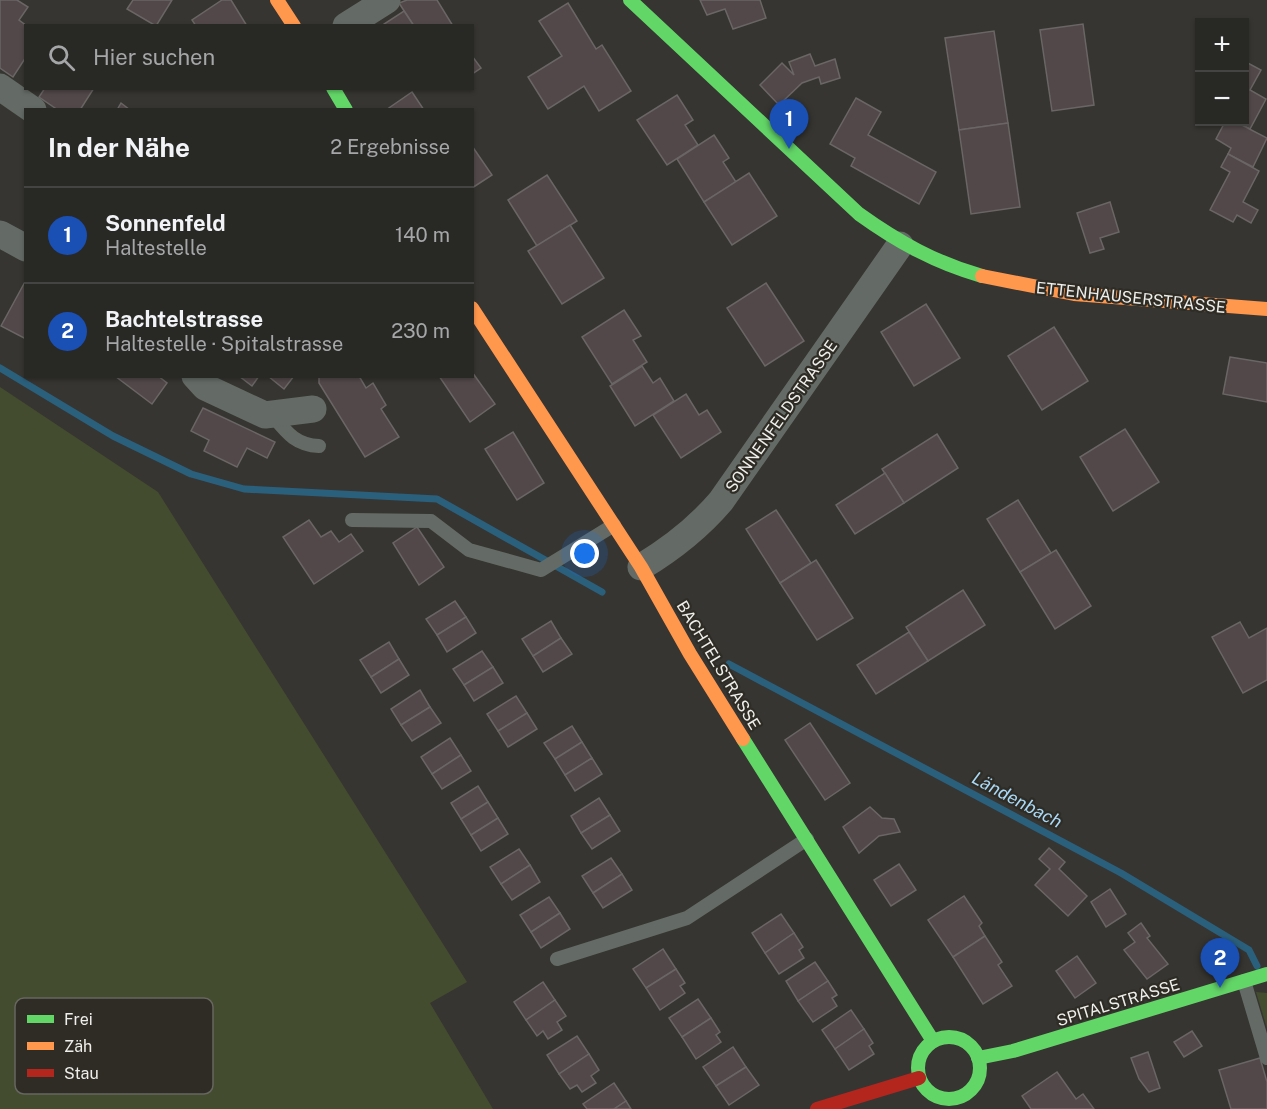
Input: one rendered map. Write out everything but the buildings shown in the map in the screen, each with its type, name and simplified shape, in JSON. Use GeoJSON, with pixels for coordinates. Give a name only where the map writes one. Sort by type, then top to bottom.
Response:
{"type":"FeatureCollection","features":[{"type":"Feature","properties":{"kind":"street"},"geometry":{"type":"LineString","coordinates":[[277,0],[293,24]]}},
{"type":"Feature","properties":{"kind":"street"},"geometry":{"type":"LineString","coordinates":[[349,24],[387,0]]}},
{"type":"Feature","properties":{"kind":"street","name":"ETTENHAUSERSTRASSE"},"geometry":{"type":"LineString","coordinates":[[630,0],[859,214],[900,245],[942,265],[1055,293],[1267,309]]}},
{"type":"Feature","properties":{"kind":"street"},"geometry":{"type":"LineString","coordinates":[[0,87],[30,108]]}},
{"type":"Feature","properties":{"kind":"street"},"geometry":{"type":"LineString","coordinates":[[334,90],[345,108]]}},
{"type":"Feature","properties":{"kind":"street"},"geometry":{"type":"LineString","coordinates":[[0,234],[24,247]]}},
{"type":"Feature","properties":{"kind":"street","name":"SONNENFELDSTRASSE"},"geometry":{"type":"LineString","coordinates":[[641,567],[670,549],[706,518],[721,501],[900,245]]}},
{"type":"Feature","properties":{"kind":"street","name":"BACHTELSTRASSE"},"geometry":{"type":"LineString","coordinates":[[474,311],[641,567],[690,654],[933,1041]]}},
{"type":"Feature","properties":{"kind":"street"},"geometry":{"type":"LineString","coordinates":[[197,378],[205,387],[257,413],[273,416],[313,409]]}},
{"type":"Feature","properties":{"kind":"street","name":"SPITALSTRASSE"},"geometry":{"type":"LineString","coordinates":[[978,1058],[1013,1051],[1267,974]]}},
{"type":"Feature","properties":{"kind":"street"},"geometry":{"type":"LineString","coordinates":[[942,1038],[960,1039],[974,1050],[978,1058],[980,1065],[978,1081],[967,1094],[952,1100],[935,1097],[922,1085],[919,1078],[920,1057],[933,1041],[942,1038]]}},
{"type":"Feature","properties":{"kind":"street"},"geometry":{"type":"LineString","coordinates":[[817,1109],[919,1078]]}},
{"type":"Feature","properties":{"kind":"street"},"geometry":{"type":"LineString","coordinates":[[967,1094],[976,1109]]}},
{"type":"Feature","properties":{"kind":"lane"},"geometry":{"type":"LineString","coordinates":[[273,416],[290,437],[306,446],[319,446]]}},
{"type":"Feature","properties":{"kind":"lane"},"geometry":{"type":"LineString","coordinates":[[352,520],[431,521],[469,550],[541,570],[614,525]]}},
{"type":"Feature","properties":{"kind":"lane"},"geometry":{"type":"LineString","coordinates":[[557,959],[687,918],[807,838]]}},
{"type":"Feature","properties":{"kind":"lane"},"geometry":{"type":"LineString","coordinates":[[1248,980],[1267,1058]]}},
{"type":"Feature","properties":{"kind":"green space"},"geometry":{"type":"Polygon","coordinates":[[[0,387],[158,492],[467,982],[430,1003],[493,1109],[0,1109],[0,387]]]}},
{"type":"Feature","properties":{"kind":"green space"},"geometry":{"type":"Polygon","coordinates":[[[1256,992],[1267,993],[1267,1028],[1256,992]]]}},
{"type":"Feature","properties":{"kind":"waterway"},"geometry":{"type":"LineString","coordinates":[[0,368],[113,436],[191,474],[244,489],[437,499],[602,592]]}},
{"type":"Feature","properties":{"kind":"waterway","name":"Ländenbach"},"geometry":{"type":"LineString","coordinates":[[729,664],[1121,873],[1249,950],[1257,966]]}},
{"type":"Feature","properties":{"kind":"traffic: fast"},"geometry":{"type":"LineString","coordinates":[[630,0],[859,214],[918,251],[982,276]]}},
{"type":"Feature","properties":{"kind":"traffic: fast"},"geometry":{"type":"LineString","coordinates":[[334,90],[345,108]]}},
{"type":"Feature","properties":{"kind":"traffic: fast"},"geometry":{"type":"LineString","coordinates":[[743,739],[933,1041]]}},
{"type":"Feature","properties":{"kind":"traffic: fast"},"geometry":{"type":"LineString","coordinates":[[978,1058],[1013,1051],[1267,974]]}},
{"type":"Feature","properties":{"kind":"traffic: fast"},"geometry":{"type":"LineString","coordinates":[[943,1037],[955,1037],[971,1046],[978,1056],[980,1068],[978,1080],[971,1090],[955,1099],[943,1099],[932,1094],[923,1085],[918,1074],[918,1062],[923,1051],[932,1042],[943,1037]]}},
{"type":"Feature","properties":{"kind":"traffic: slow"},"geometry":{"type":"LineString","coordinates":[[277,0],[293,24]]}},
{"type":"Feature","properties":{"kind":"traffic: slow"},"geometry":{"type":"LineString","coordinates":[[982,276],[1074,294],[1267,309]]}},
{"type":"Feature","properties":{"kind":"traffic: slow"},"geometry":{"type":"LineString","coordinates":[[474,311],[641,567],[690,654],[743,739]]}},
{"type":"Feature","properties":{"kind":"traffic: jam"},"geometry":{"type":"LineString","coordinates":[[817,1109],[919,1078]]}},
{"type":"Feature","properties":{"kind":"place","name":"Sonnenfeld"},"geometry":{"type":"Point","coordinates":[789,149]}},
{"type":"Feature","properties":{"kind":"place","name":"Bachtelstrasse"},"geometry":{"type":"Point","coordinates":[1220,988]}}]}
